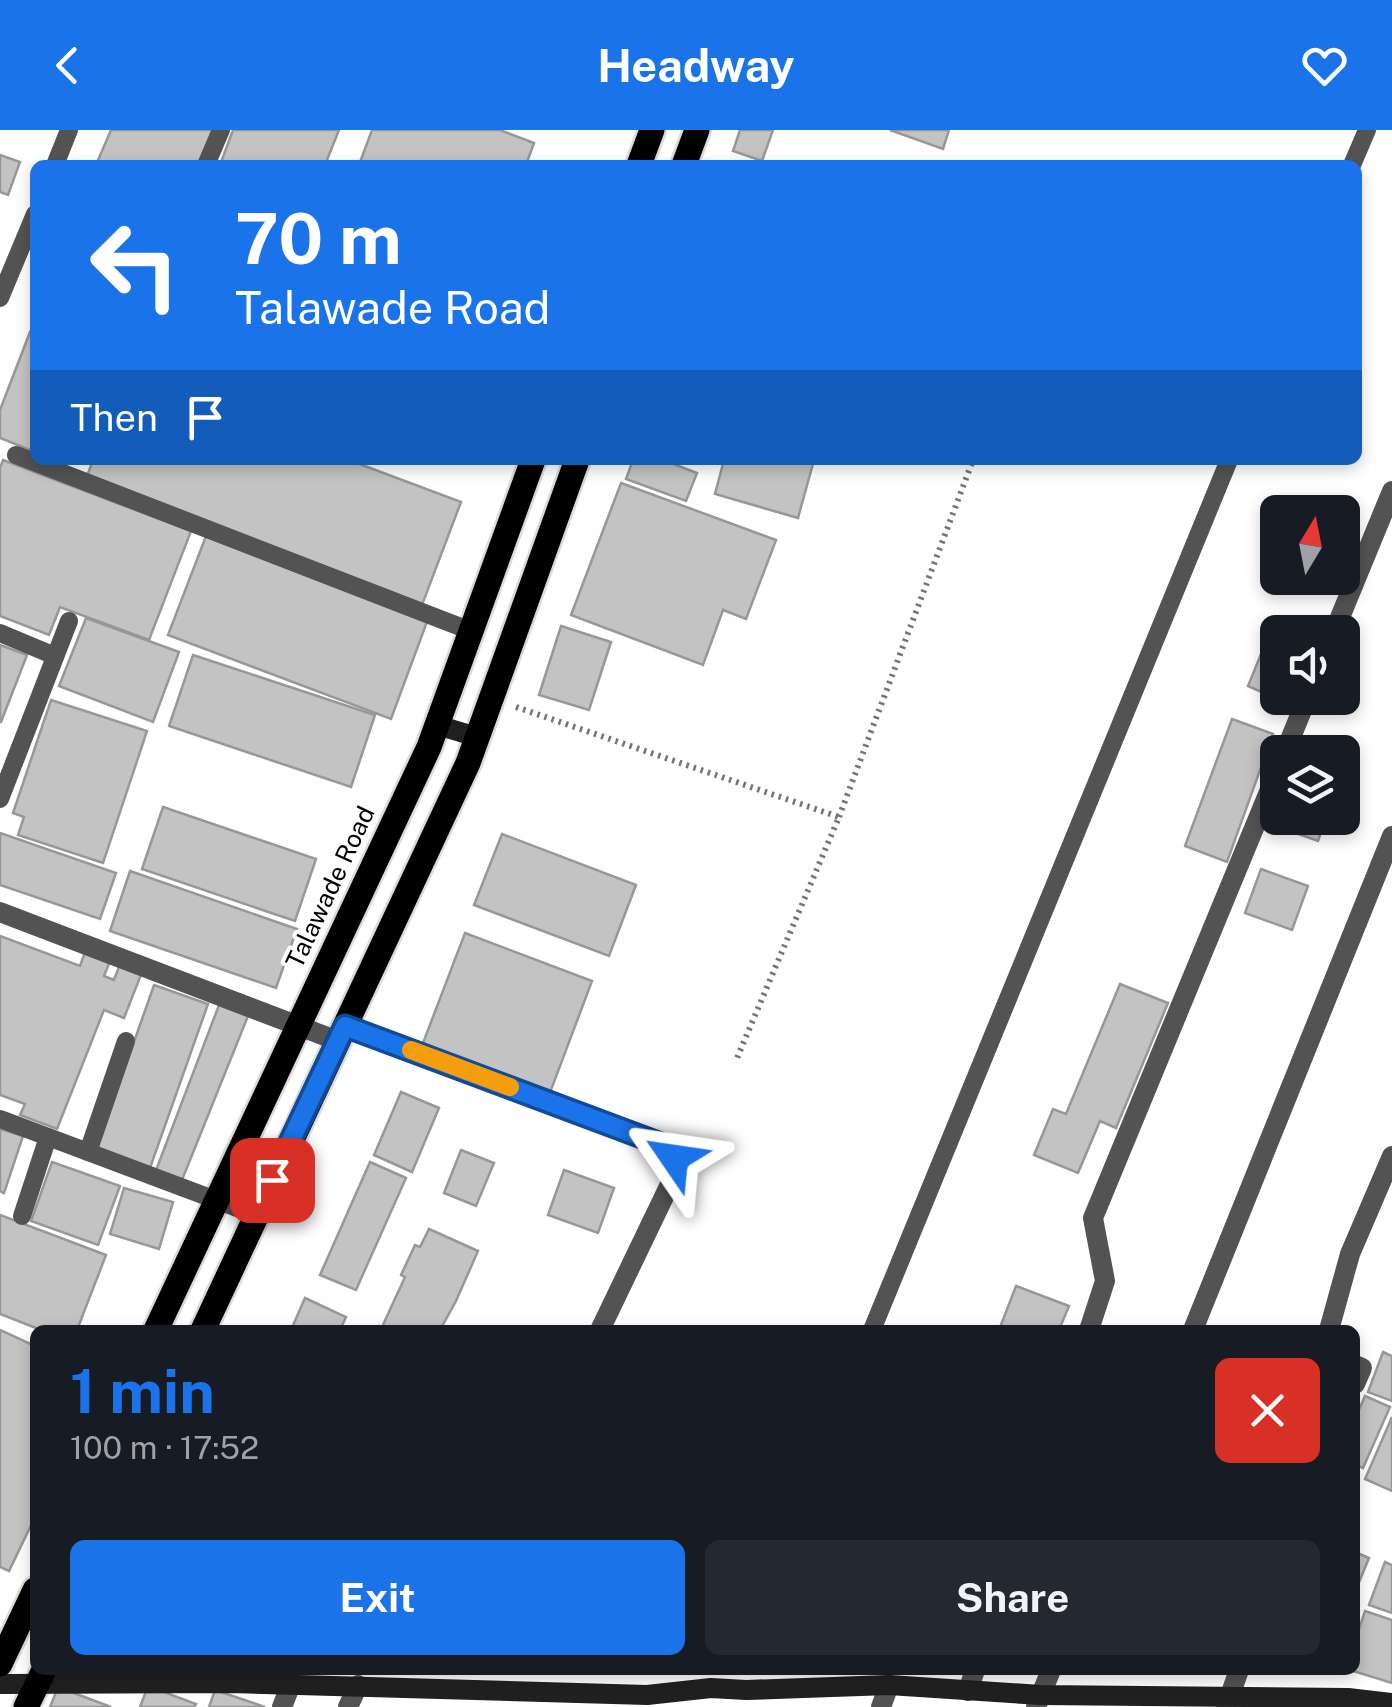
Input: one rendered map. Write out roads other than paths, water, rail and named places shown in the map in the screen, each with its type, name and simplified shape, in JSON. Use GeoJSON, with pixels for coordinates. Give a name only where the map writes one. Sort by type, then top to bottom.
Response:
{"type":"FeatureCollection","features":[{"type":"Feature","properties":{"kind":"main road"},"geometry":{"type":"LineString","coordinates":[[641,160],[652,130]]}},
{"type":"Feature","properties":{"kind":"main road"},"geometry":{"type":"LineString","coordinates":[[686,160],[696,130]]}},
{"type":"Feature","properties":{"kind":"main road","name":"Talawade Road"},"geometry":{"type":"LineString","coordinates":[[158,1325],[437,725],[530,465]]}},
{"type":"Feature","properties":{"kind":"main road"},"geometry":{"type":"LineString","coordinates":[[205,1325],[477,736],[576,465]]}},
{"type":"Feature","properties":{"kind":"main road"},"geometry":{"type":"LineString","coordinates":[[0,1664],[30,1601]]}},
{"type":"Feature","properties":{"kind":"street"},"geometry":{"type":"LineString","coordinates":[[1341,615],[1392,491]]}},
{"type":"Feature","properties":{"kind":"street"},"geometry":{"type":"LineString","coordinates":[[437,725],[477,736]]}},
{"type":"Feature","properties":{"kind":"street"},"geometry":{"type":"LineString","coordinates":[[1091,1325],[1106,1281],[1093,1218],[1260,814]]}},
{"type":"Feature","properties":{"kind":"street"},"geometry":{"type":"LineString","coordinates":[[1195,1325],[1392,836]]}},
{"type":"Feature","properties":{"kind":"street"},"geometry":{"type":"LineString","coordinates":[[0,912],[299,1024],[342,1033],[666,1146],[674,1158],[673,1178],[602,1325]]}},
{"type":"Feature","properties":{"kind":"street"},"geometry":{"type":"LineString","coordinates":[[1330,1325],[1350,1254],[1392,1156]]}},
{"type":"Feature","properties":{"kind":"street"},"geometry":{"type":"LineString","coordinates":[[968,1691],[974,1675]]}},
{"type":"Feature","properties":{"kind":"street"},"geometry":{"type":"LineString","coordinates":[[1038,1701],[1049,1675]]}},
{"type":"Feature","properties":{"kind":"street"},"geometry":{"type":"LineString","coordinates":[[1228,1702],[1237,1675]]}},
{"type":"Feature","properties":{"kind":"street"},"geometry":{"type":"LineString","coordinates":[[0,1684],[292,1684],[570,1700],[646,1695],[715,1679],[742,1699],[890,1684],[1038,1701],[1392,1704]]}},
{"type":"Feature","properties":{"kind":"street"},"geometry":{"type":"LineString","coordinates":[[282,1707],[292,1684]]}},
{"type":"Feature","properties":{"kind":"street"},"geometry":{"type":"LineString","coordinates":[[881,1707],[890,1684]]}},
{"type":"Feature","properties":{"kind":"street"},"geometry":{"type":"LineString","coordinates":[[348,1707],[358,1686]]}},
{"type":"Feature","properties":{"kind":"lane"},"geometry":{"type":"LineString","coordinates":[[57,160],[70,130]]}},
{"type":"Feature","properties":{"kind":"lane"},"geometry":{"type":"LineString","coordinates":[[208,160],[221,130]]}},
{"type":"Feature","properties":{"kind":"lane"},"geometry":{"type":"LineString","coordinates":[[1354,160],[1366,130]]}},
{"type":"Feature","properties":{"kind":"lane"},"geometry":{"type":"LineString","coordinates":[[0,298],[30,226]]}},
{"type":"Feature","properties":{"kind":"lane"},"geometry":{"type":"LineString","coordinates":[[16,455],[30,460]]}},
{"type":"Feature","properties":{"kind":"lane"},"geometry":{"type":"LineString","coordinates":[[42,465],[471,631]]}},
{"type":"Feature","properties":{"kind":"lane"},"geometry":{"type":"LineString","coordinates":[[874,1325],[1227,465]]}},
{"type":"Feature","properties":{"kind":"lane"},"geometry":{"type":"LineString","coordinates":[[0,799],[69,621]]}},
{"type":"Feature","properties":{"kind":"lane"},"geometry":{"type":"LineString","coordinates":[[0,633],[55,656]]}},
{"type":"Feature","properties":{"kind":"lane"},"geometry":{"type":"LineString","coordinates":[[88,1152],[126,1041]]}},
{"type":"Feature","properties":{"kind":"lane"},"geometry":{"type":"LineString","coordinates":[[0,1120],[256,1216]]}},
{"type":"Feature","properties":{"kind":"lane"},"geometry":{"type":"LineString","coordinates":[[22,1216],[48,1137]]}}]}
